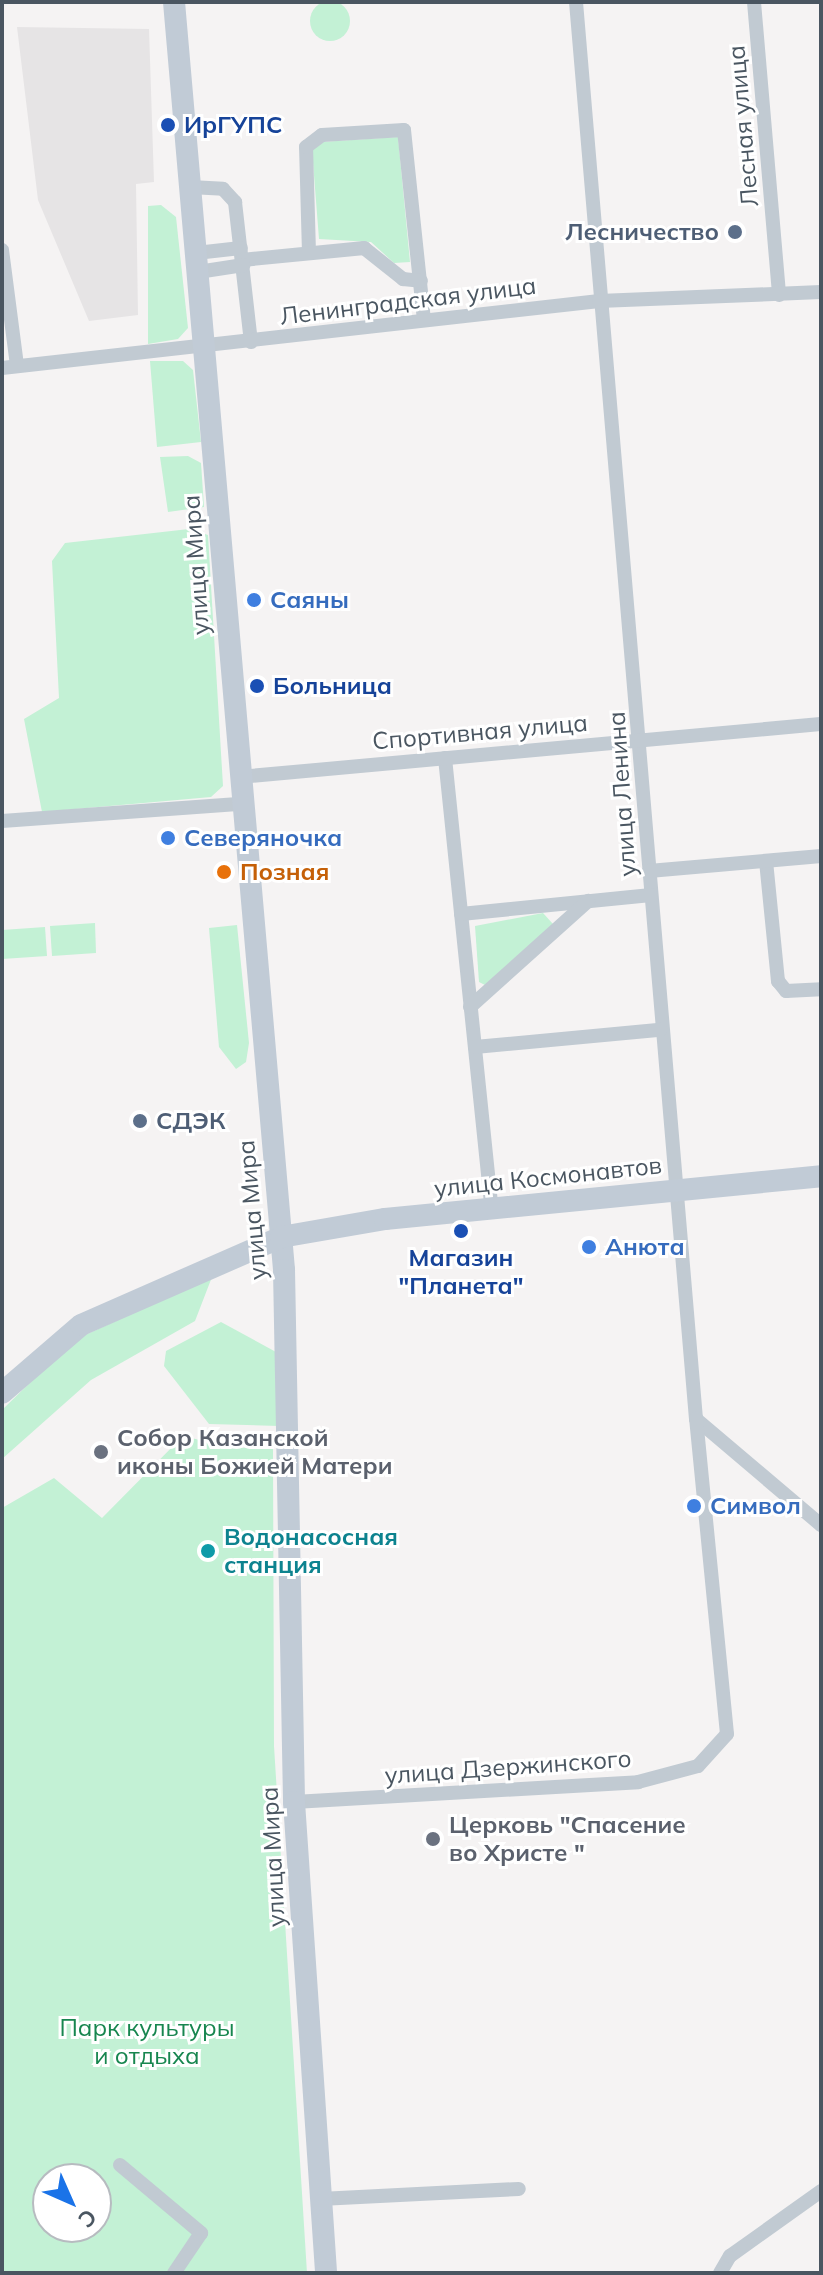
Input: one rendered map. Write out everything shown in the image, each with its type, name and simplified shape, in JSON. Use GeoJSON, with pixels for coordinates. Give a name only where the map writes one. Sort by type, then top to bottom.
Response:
{"type":"FeatureCollection","features":[{"type":"Feature","properties":{"kind":"street","name":"улица Мира"},"geometry":{"type":"LineString","coordinates":[[174,2],[241,804],[281,1237],[294,1802],[326,2273]]}},
{"type":"Feature","properties":{"kind":"street","name":"улица Ленина"},"geometry":{"type":"LineString","coordinates":[[576,2],[599,301],[640,739],[660,1030],[696,1419]]}},
{"type":"Feature","properties":{"kind":"street","name":"Лесная улица"},"geometry":{"type":"LineString","coordinates":[[754,2],[779,295]]}},
{"type":"Feature","properties":{"kind":"street"},"geometry":{"type":"LineString","coordinates":[[309,253],[306,147],[322,135],[401,129],[411,142],[424,320]]}},
{"type":"Feature","properties":{"kind":"street"},"geometry":{"type":"LineString","coordinates":[[190,187],[229,192],[242,258],[251,342]]}},
{"type":"Feature","properties":{"kind":"street"},"geometry":{"type":"LineString","coordinates":[[197,263],[364,248],[403,279],[421,281]]}},
{"type":"Feature","properties":{"kind":"street"},"geometry":{"type":"LineString","coordinates":[[2,250],[10,367]]}},
{"type":"Feature","properties":{"kind":"street","name":"Ленинградская улица"},"geometry":{"type":"LineString","coordinates":[[10,367],[204,348],[599,301],[821,292]]}},
{"type":"Feature","properties":{"kind":"street","name":"Спортивная улица"},"geometry":{"type":"LineString","coordinates":[[239,777],[821,724]]}},
{"type":"Feature","properties":{"kind":"street"},"geometry":{"type":"LineString","coordinates":[[445,758],[492,1211]]}},
{"type":"Feature","properties":{"kind":"street"},"geometry":{"type":"LineString","coordinates":[[2,821],[241,804]]}},
{"type":"Feature","properties":{"kind":"street"},"geometry":{"type":"LineString","coordinates":[[649,871],[821,856]]}},
{"type":"Feature","properties":{"kind":"street"},"geometry":{"type":"LineString","coordinates":[[766,861],[778,981],[786,991],[821,989]]}},
{"type":"Feature","properties":{"kind":"street"},"geometry":{"type":"LineString","coordinates":[[461,914],[651,895]]}},
{"type":"Feature","properties":{"kind":"street"},"geometry":{"type":"LineString","coordinates":[[470,1007],[588,901]]}},
{"type":"Feature","properties":{"kind":"street"},"geometry":{"type":"LineString","coordinates":[[475,1047],[660,1030]]}},
{"type":"Feature","properties":{"kind":"street","name":"улица Космонавтов"},"geometry":{"type":"LineString","coordinates":[[2,1393],[81,1325],[281,1237],[675,1190],[821,1176]]}},
{"type":"Feature","properties":{"kind":"street"},"geometry":{"type":"LineString","coordinates":[[696,1419],[821,1525]]}},
{"type":"Feature","properties":{"kind":"street","name":"улица Дзержинского"},"geometry":{"type":"LineString","coordinates":[[294,1802],[638,1782],[698,1766],[727,1734],[696,1419]]}},
{"type":"Feature","properties":{"kind":"street"},"geometry":{"type":"LineString","coordinates":[[120,2165],[201,2233],[174,2273]]}},
{"type":"Feature","properties":{"kind":"street"},"geometry":{"type":"LineString","coordinates":[[320,2199],[519,2189]]}},
{"type":"Feature","properties":{"kind":"street"},"geometry":{"type":"LineString","coordinates":[[720,2273],[730,2256],[821,2191]]}},
{"type":"Feature","properties":{"kind":"shaded area"},"geometry":{"type":"Polygon","coordinates":[[[17,27],[149,29],[154,182],[136,184],[138,315],[89,321],[38,200],[17,27]]]}},
{"type":"Feature","properties":{"kind":"green space"},"geometry":{"type":"Polygon","coordinates":[[[330,1],[344,7],[350,21],[344,35],[330,41],[316,35],[310,21],[316,7],[330,1]]]}},
{"type":"Feature","properties":{"kind":"green space"},"geometry":{"type":"Polygon","coordinates":[[[398,137],[410,262],[394,263],[371,242],[319,239],[312,150],[321,142],[398,137]]]}},
{"type":"Feature","properties":{"kind":"green space"},"geometry":{"type":"Polygon","coordinates":[[[161,205],[176,217],[188,328],[178,339],[148,344],[148,206],[161,205]]]}},
{"type":"Feature","properties":{"kind":"green space"},"geometry":{"type":"Polygon","coordinates":[[[150,361],[183,361],[193,370],[201,442],[157,447],[150,361]]]}},
{"type":"Feature","properties":{"kind":"green space"},"geometry":{"type":"Polygon","coordinates":[[[188,456],[201,463],[204,507],[168,512],[160,457],[188,456]]]}},
{"type":"Feature","properties":{"kind":"green space"},"geometry":{"type":"Polygon","coordinates":[[[189,529],[208,535],[223,786],[211,797],[42,812],[24,719],[59,698],[52,561],[65,543],[189,529]]]}},
{"type":"Feature","properties":{"kind":"green space"},"geometry":{"type":"Polygon","coordinates":[[[543,913],[553,924],[485,985],[479,982],[475,926],[543,913]]]}},
{"type":"Feature","properties":{"kind":"green space"},"geometry":{"type":"Polygon","coordinates":[[[95,923],[96,953],[52,956],[50,926],[95,923]]]}},
{"type":"Feature","properties":{"kind":"green space"},"geometry":{"type":"Polygon","coordinates":[[[237,925],[249,1043],[246,1062],[236,1069],[219,1047],[209,928],[237,925]]]}},
{"type":"Feature","properties":{"kind":"green space"},"geometry":{"type":"Polygon","coordinates":[[[45,927],[47,956],[2,959],[2,930],[45,927]]]}},
{"type":"Feature","properties":{"kind":"green space"},"geometry":{"type":"Polygon","coordinates":[[[212,1277],[195,1321],[91,1380],[2,1459],[2,1410],[44,1369],[83,1336],[212,1277]]]}},
{"type":"Feature","properties":{"kind":"green space"},"geometry":{"type":"Polygon","coordinates":[[[221,1322],[276,1352],[279,1426],[209,1424],[164,1366],[166,1351],[221,1322]]]}},
{"type":"Feature","properties":{"kind":"green space","name":"Парк культуры и отдыха"},"geometry":{"type":"Polygon","coordinates":[[[183,1436],[233,1448],[273,1447],[274,1746],[307,2273],[2,2273],[2,1508],[54,1478],[102,1518],[183,1436]]]}},
{"type":"Feature","properties":{"kind":"place","name":"ИрГУПС"},"geometry":{"type":"Point","coordinates":[168,125]}},
{"type":"Feature","properties":{"kind":"place","name":"Лесничество"},"geometry":{"type":"Point","coordinates":[735,232]}},
{"type":"Feature","properties":{"kind":"place","name":"Саяны"},"geometry":{"type":"Point","coordinates":[254,600]}},
{"type":"Feature","properties":{"kind":"place","name":"Больница"},"geometry":{"type":"Point","coordinates":[257,686]}},
{"type":"Feature","properties":{"kind":"place","name":"Северяночка"},"geometry":{"type":"Point","coordinates":[168,838]}},
{"type":"Feature","properties":{"kind":"place","name":"Позная"},"geometry":{"type":"Point","coordinates":[224,872]}},
{"type":"Feature","properties":{"kind":"place","name":"СДЭК"},"geometry":{"type":"Point","coordinates":[140,1121]}},
{"type":"Feature","properties":{"kind":"place","name":"Магазин \"Планета\""},"geometry":{"type":"Point","coordinates":[461,1231]}},
{"type":"Feature","properties":{"kind":"place","name":"Анюта"},"geometry":{"type":"Point","coordinates":[589,1247]}},
{"type":"Feature","properties":{"kind":"place","name":"Собор Казанской иконы Божией Матери"},"geometry":{"type":"Point","coordinates":[101,1452]}},
{"type":"Feature","properties":{"kind":"place","name":"Символ"},"geometry":{"type":"Point","coordinates":[694,1506]}},
{"type":"Feature","properties":{"kind":"place","name":"Водонасосная станция"},"geometry":{"type":"Point","coordinates":[208,1551]}},
{"type":"Feature","properties":{"kind":"place","name":"Церковь \"Спасение во Христе \""},"geometry":{"type":"Point","coordinates":[433,1839]}}]}
